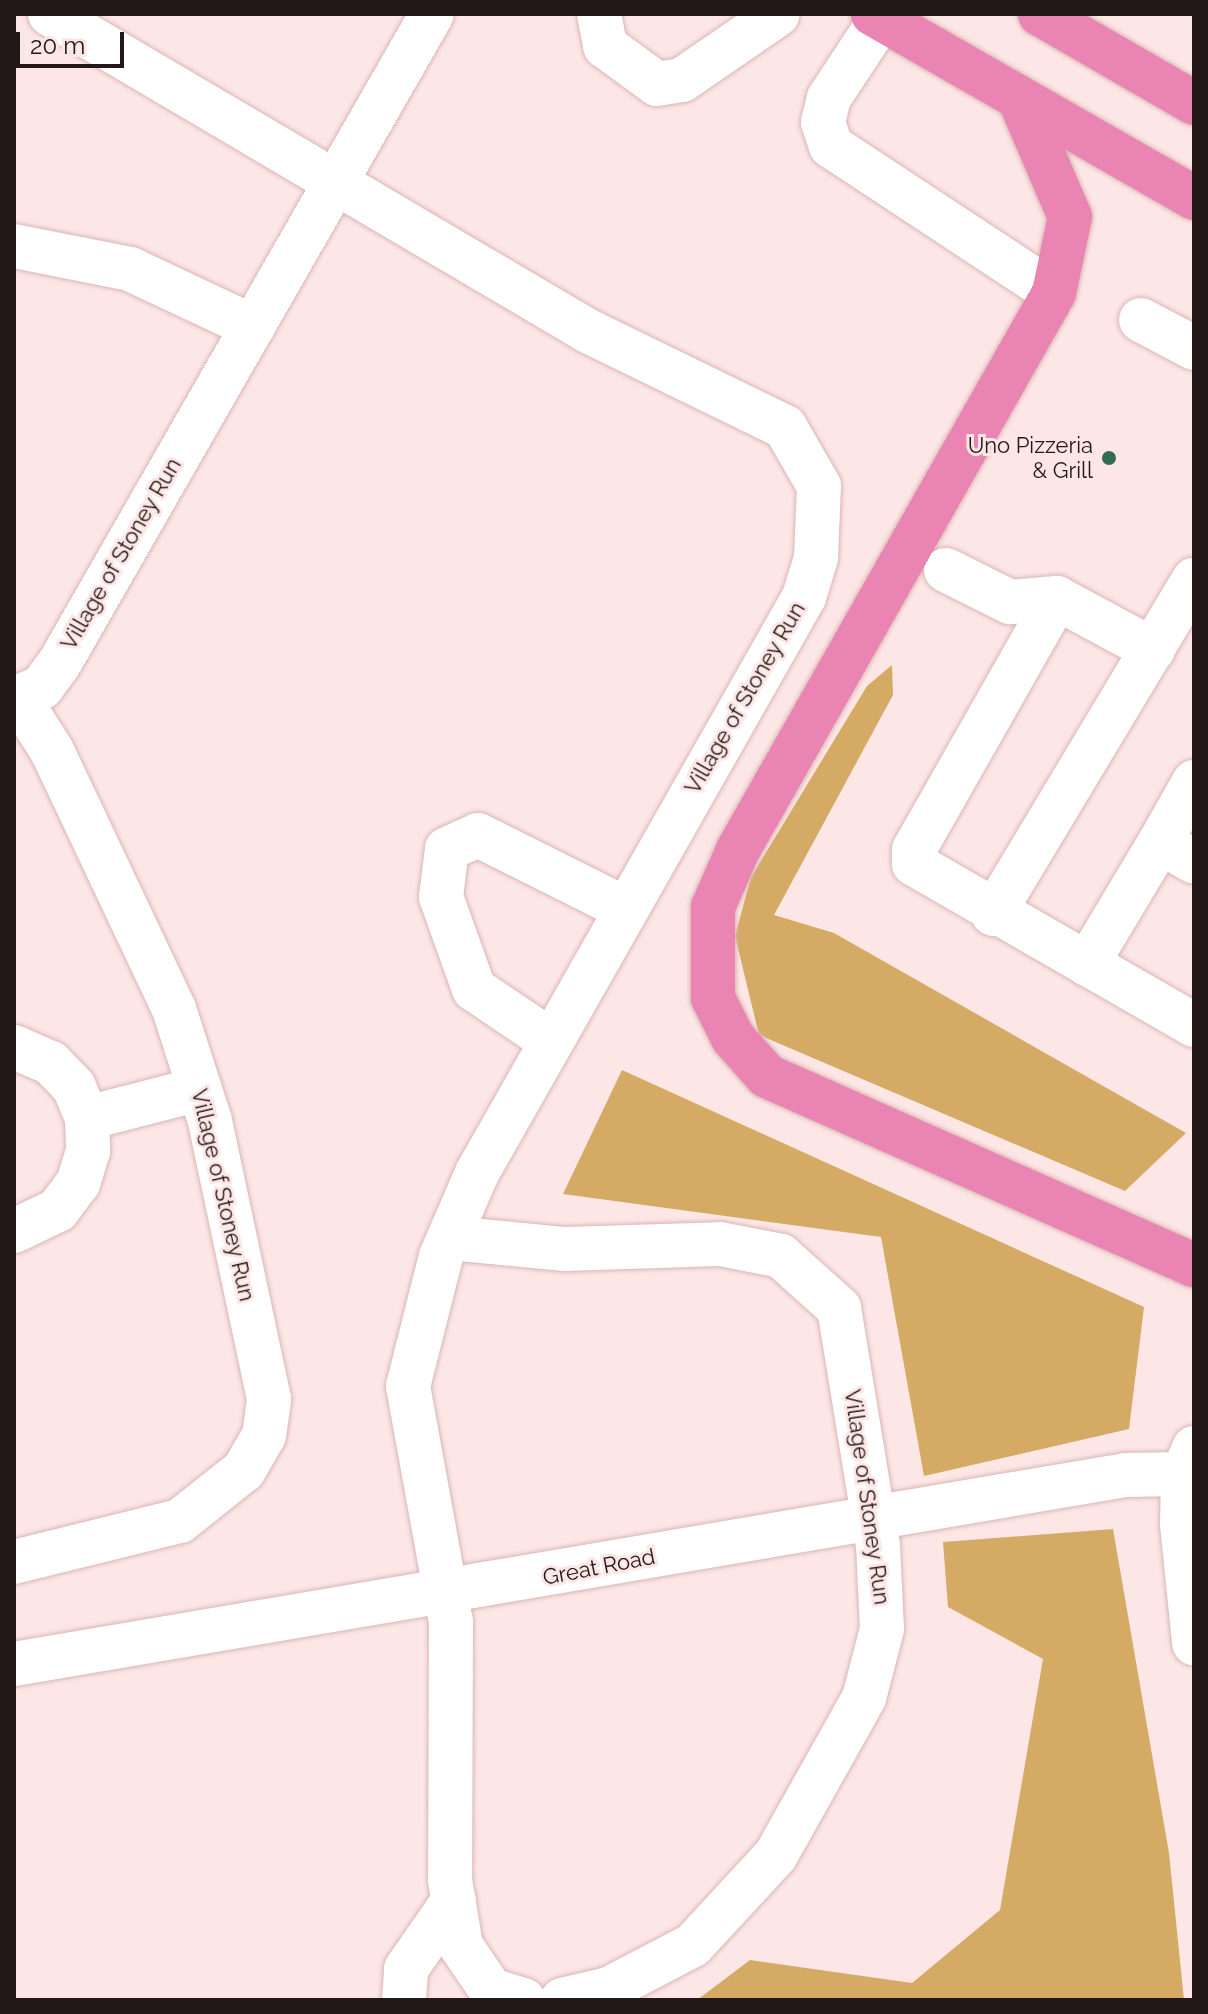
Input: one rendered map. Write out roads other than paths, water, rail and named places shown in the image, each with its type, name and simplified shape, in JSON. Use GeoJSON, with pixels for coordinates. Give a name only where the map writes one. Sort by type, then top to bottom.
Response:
{"type":"FeatureCollection","features":[{"type":"Feature","properties":{"kind":"highway"},"geometry":{"type":"LineString","coordinates":[[877,16],[1194,198]]}},
{"type":"Feature","properties":{"kind":"highway"},"geometry":{"type":"LineString","coordinates":[[1064,20],[1194,103]]}},
{"type":"Feature","properties":{"kind":"highway"},"geometry":{"type":"LineString","coordinates":[[1019,98],[1070,217],[1054,293],[738,850],[713,907],[713,998],[733,1038],[767,1076],[1194,1265]]}},
{"type":"Feature","properties":{"kind":"street","name":"Village of Stoney Run"},"geometry":{"type":"LineString","coordinates":[[50,14],[339,179],[588,331],[785,427],[819,486],[818,546],[804,597],[477,1173],[450,1238],[408,1386],[447,1595],[454,1900],[472,1969],[491,1990],[513,2000],[523,2000]]}},
{"type":"Feature","properties":{"kind":"street"},"geometry":{"type":"LineString","coordinates":[[339,179],[432,14]]}},
{"type":"Feature","properties":{"kind":"street"},"geometry":{"type":"LineString","coordinates":[[599,14],[605,46],[657,84],[682,80],[778,14]]}},
{"type":"Feature","properties":{"kind":"street"},"geometry":{"type":"LineString","coordinates":[[877,16],[829,98],[823,122],[831,146],[1054,293]]}},
{"type":"Feature","properties":{"kind":"street","name":"Village of Stoney Run"},"geometry":{"type":"LineString","coordinates":[[14,1562],[180,1521],[244,1470],[264,1436],[269,1399],[262,1360],[199,1089],[138,923],[16,699],[42,687],[59,664],[339,179]]}},
{"type":"Feature","properties":{"kind":"street"},"geometry":{"type":"LineString","coordinates":[[14,246],[130,269],[253,327]]}},
{"type":"Feature","properties":{"kind":"street"},"geometry":{"type":"LineString","coordinates":[[1141,320],[1194,348]]}},
{"type":"Feature","properties":{"kind":"street"},"geometry":{"type":"LineString","coordinates":[[946,570],[1010,602],[1057,598],[1153,650]]}},
{"type":"Feature","properties":{"kind":"street"},"geometry":{"type":"LineString","coordinates":[[993,914],[1194,580]]}},
{"type":"Feature","properties":{"kind":"street"},"geometry":{"type":"LineString","coordinates":[[1057,598],[913,853],[918,870],[1194,1025]]}},
{"type":"Feature","properties":{"kind":"street"},"geometry":{"type":"LineString","coordinates":[[1087,964],[1177,852],[1194,782]]}},
{"type":"Feature","properties":{"kind":"street"},"geometry":{"type":"LineString","coordinates":[[551,1041],[474,989],[441,897],[447,849],[478,835],[626,909]]}},
{"type":"Feature","properties":{"kind":"street"},"geometry":{"type":"LineString","coordinates":[[14,1047],[51,1063],[74,1087],[87,1118],[88,1151],[78,1183],[58,1210],[14,1231]]}},
{"type":"Feature","properties":{"kind":"street"},"geometry":{"type":"LineString","coordinates":[[87,1118],[199,1089]]}},
{"type":"Feature","properties":{"kind":"street","name":"Village of Stoney Run"},"geometry":{"type":"LineString","coordinates":[[450,1238],[565,1249],[720,1244],[781,1256],[839,1308],[873,1516],[885,1598],[875,1663],[849,1731],[776,1855],[693,1945],[609,1989],[562,2000]]}},
{"type":"Feature","properties":{"kind":"street"},"geometry":{"type":"LineString","coordinates":[[1189,1461],[1194,1643]]}},
{"type":"Feature","properties":{"kind":"street","name":"Great Road"},"geometry":{"type":"LineString","coordinates":[[14,1664],[447,1595],[873,1516],[1125,1475],[1189,1461]]}},
{"type":"Feature","properties":{"kind":"street"},"geometry":{"type":"LineString","coordinates":[[404,2000],[406,1969],[454,1900]]}},
{"type":"Feature","properties":{"kind":"place","name":"Uno Pizzeria & Grill"},"geometry":{"type":"Point","coordinates":[1109,458]}}]}
